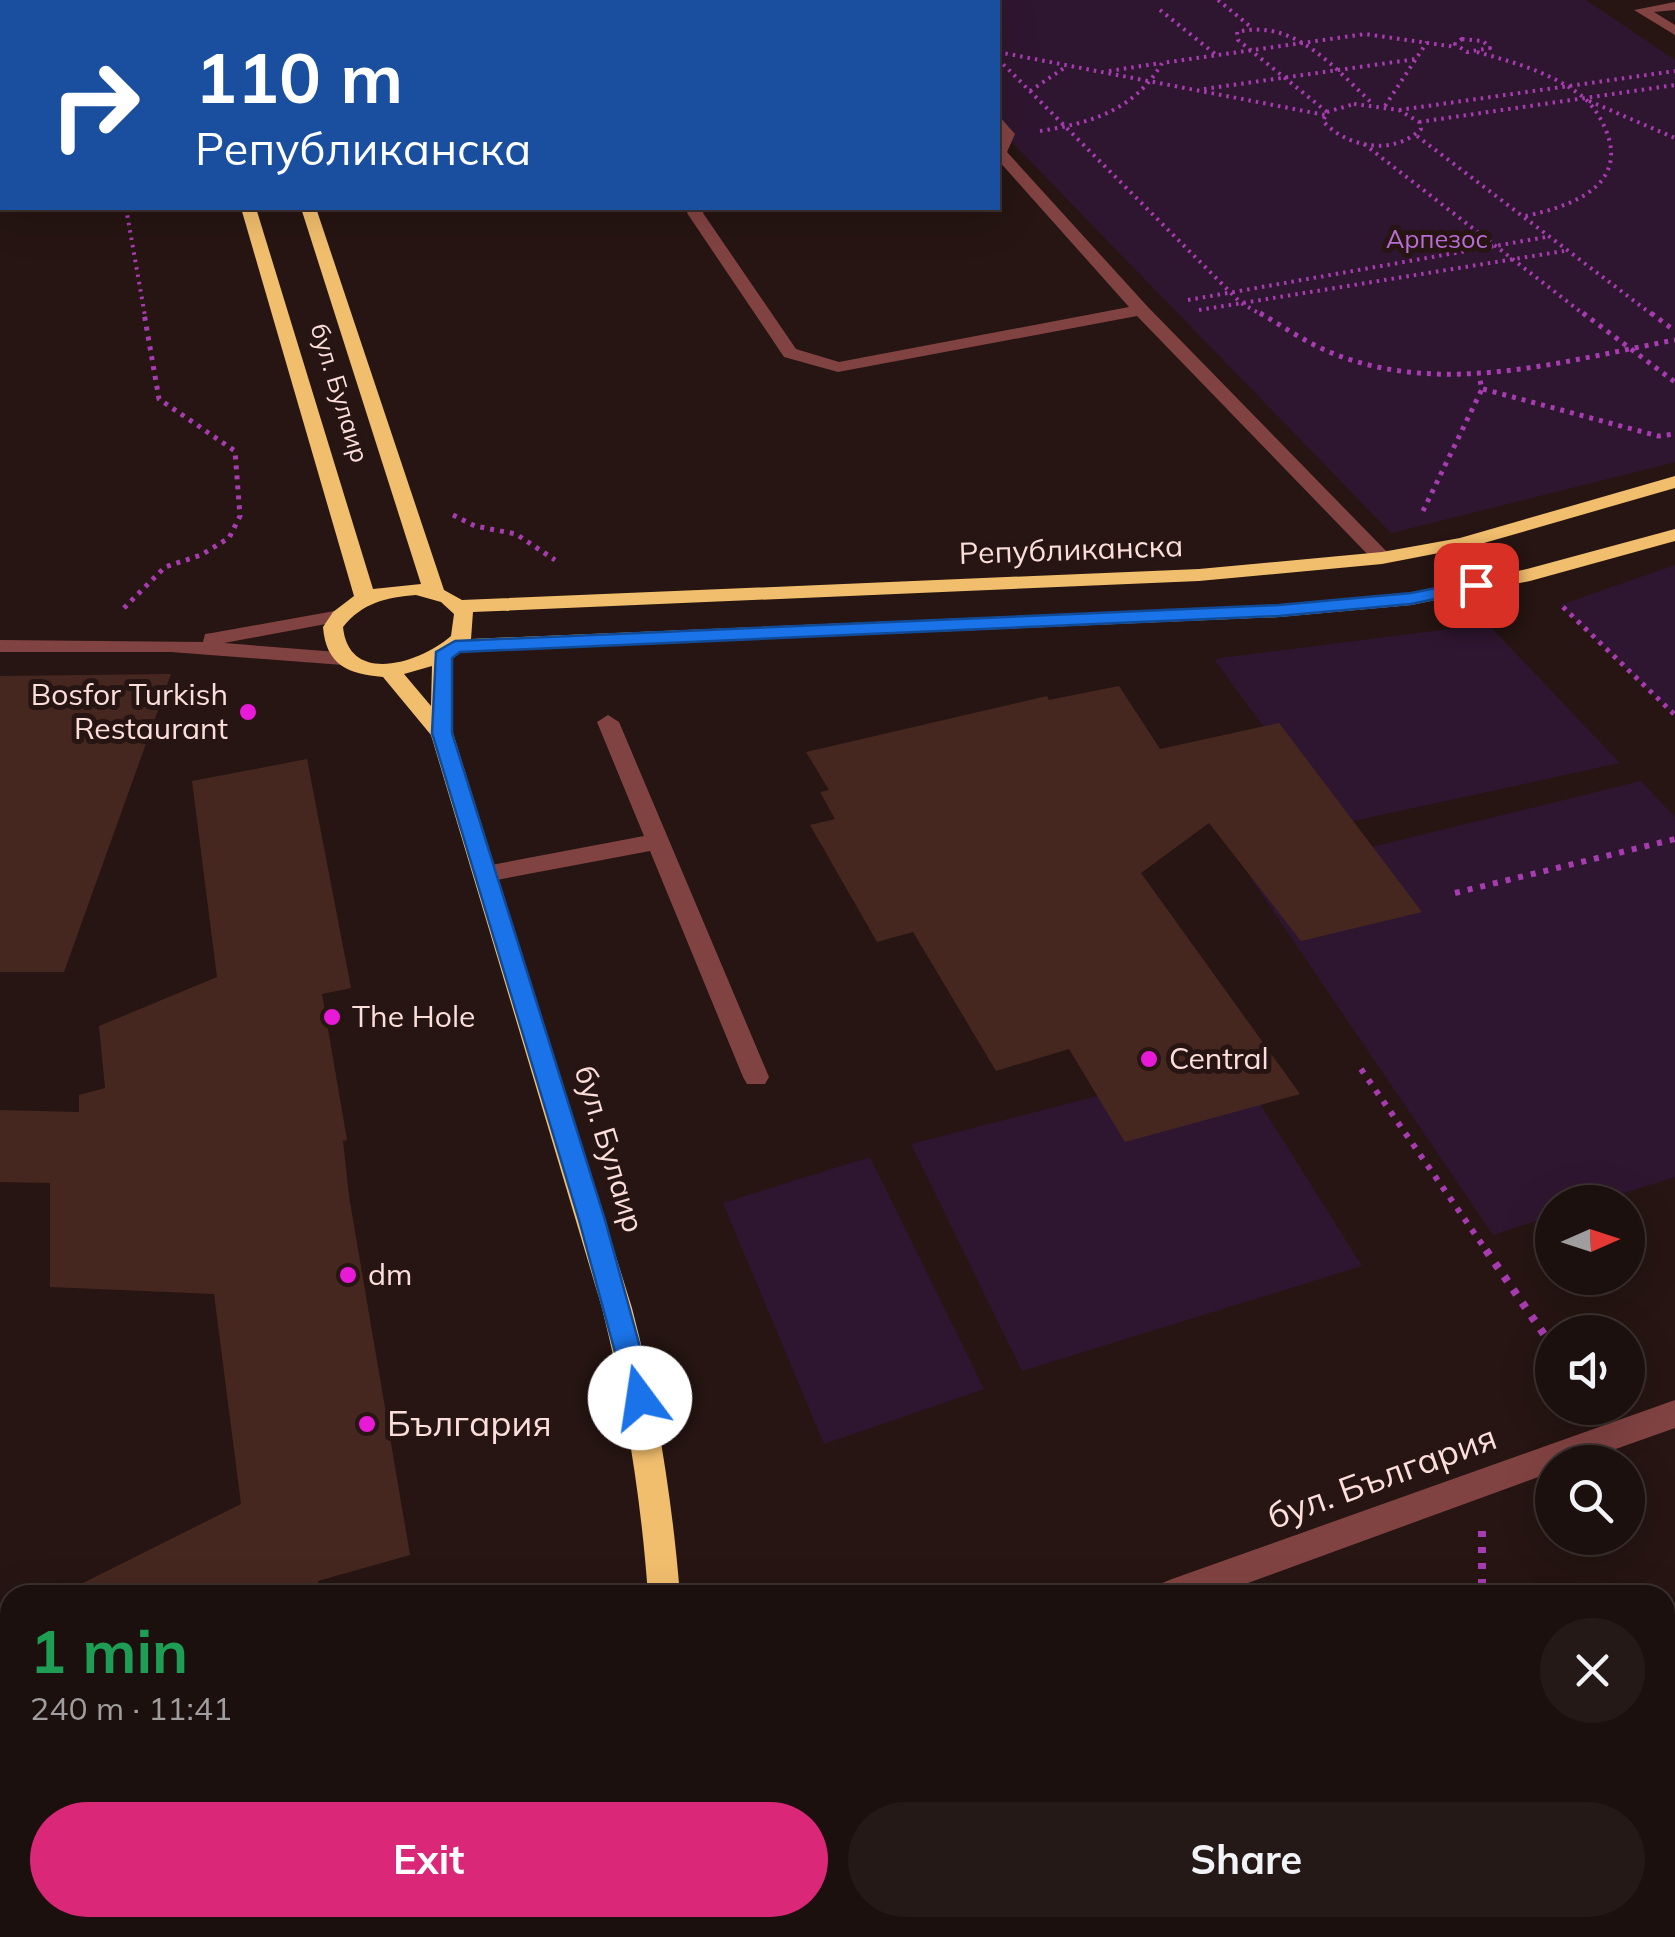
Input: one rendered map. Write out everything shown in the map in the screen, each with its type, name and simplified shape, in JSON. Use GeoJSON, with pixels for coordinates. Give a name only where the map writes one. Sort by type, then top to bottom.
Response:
{"type":"FeatureCollection","features":[{"type":"Feature","properties":{"kind":"main road","name":"бул. Булаир"},"geometry":{"type":"LineString","coordinates":[[249,210],[365,598]]}},
{"type":"Feature","properties":{"kind":"main road","name":"бул. Булаир"},"geometry":{"type":"LineString","coordinates":[[309,210],[434,592]]}},
{"type":"Feature","properties":{"kind":"main road","name":"Републиканска"},"geometry":{"type":"LineString","coordinates":[[449,651],[1279,611],[1397,578],[1424,552],[1675,482]]}},
{"type":"Feature","properties":{"kind":"main road","name":"Републиканска"},"geometry":{"type":"LineString","coordinates":[[459,606],[1199,575],[1397,578],[1530,575],[1675,535]]}},
{"type":"Feature","properties":{"kind":"main road"},"geometry":{"type":"LineString","coordinates":[[400,590],[434,592],[464,613],[465,630],[449,651],[409,669],[390,671],[372,670],[342,658],[331,638],[340,616],[365,598],[400,590]]}},
{"type":"Feature","properties":{"kind":"main road","name":"бул. Булаир"},"geometry":{"type":"LineString","coordinates":[[449,651],[442,733],[592,1220],[640,1398],[656,1502],[663,1585]]}},
{"type":"Feature","properties":{"kind":"main road","name":"бул. Булаир"},"geometry":{"type":"LineString","coordinates":[[390,671],[442,733]]}},
{"type":"Feature","properties":{"kind":"street"},"geometry":{"type":"LineString","coordinates":[[1675,6],[1641,10],[1675,30]]}},
{"type":"Feature","properties":{"kind":"street"},"geometry":{"type":"LineString","coordinates":[[1000,122],[1008,134],[1000,149]]}},
{"type":"Feature","properties":{"kind":"street"},"geometry":{"type":"LineString","coordinates":[[1000,155],[1141,310],[1397,578]]}},
{"type":"Feature","properties":{"kind":"street"},"geometry":{"type":"LineString","coordinates":[[696,210],[790,354],[812,362],[838,367],[1141,310]]}},
{"type":"Feature","properties":{"kind":"street"},"geometry":{"type":"LineString","coordinates":[[171,646],[340,616]]}},
{"type":"Feature","properties":{"kind":"street"},"geometry":{"type":"LineString","coordinates":[[0,646],[171,646],[342,658]]}},
{"type":"Feature","properties":{"kind":"street"},"geometry":{"type":"LineString","coordinates":[[608,722],[756,1078]]}},
{"type":"Feature","properties":{"kind":"street"},"geometry":{"type":"LineString","coordinates":[[486,874],[660,842]]}},
{"type":"Feature","properties":{"kind":"street","name":"бул. България"},"geometry":{"type":"LineString","coordinates":[[1200,1585],[1675,1414]]}},
{"type":"Feature","properties":{"kind":"path"},"geometry":{"type":"LineString","coordinates":[[1218,0],[1251,28]]}},
{"type":"Feature","properties":{"kind":"path"},"geometry":{"type":"LineString","coordinates":[[1160,10],[1216,55]]}},
{"type":"Feature","properties":{"kind":"path"},"geometry":{"type":"LineString","coordinates":[[1326,114],[1236,37],[1251,28],[1282,30],[1373,104]]}},
{"type":"Feature","properties":{"kind":"path"},"geometry":{"type":"LineString","coordinates":[[1100,72],[1365,34],[1456,46],[1521,66],[1675,138]]}},
{"type":"Feature","properties":{"kind":"path"},"geometry":{"type":"LineString","coordinates":[[1456,46],[1458,40],[1466,39],[1489,45],[1488,50],[1476,52]]}},
{"type":"Feature","properties":{"kind":"path"},"geometry":{"type":"LineString","coordinates":[[1385,106],[1427,42]]}},
{"type":"Feature","properties":{"kind":"path"},"geometry":{"type":"LineString","coordinates":[[1000,56],[1326,114],[1341,106],[1373,104],[1400,110],[1419,122],[1675,85]]}},
{"type":"Feature","properties":{"kind":"path"},"geometry":{"type":"LineString","coordinates":[[1000,58],[1241,303],[1328,351],[1371,366],[1430,375],[1479,376],[1675,340]]}},
{"type":"Feature","properties":{"kind":"path"},"geometry":{"type":"LineString","coordinates":[[1196,90],[1416,58]]}},
{"type":"Feature","properties":{"kind":"path"},"geometry":{"type":"LineString","coordinates":[[1037,131],[1110,114],[1153,82],[1162,63]]}},
{"type":"Feature","properties":{"kind":"path"},"geometry":{"type":"LineString","coordinates":[[1030,91],[1068,66]]}},
{"type":"Feature","properties":{"kind":"path"},"geometry":{"type":"LineString","coordinates":[[1400,110],[1675,71]]}},
{"type":"Feature","properties":{"kind":"path"},"geometry":{"type":"LineString","coordinates":[[1520,217],[1556,210],[1588,194],[1609,170],[1612,144],[1601,118],[1584,98]]}},
{"type":"Feature","properties":{"kind":"path"},"geometry":{"type":"LineString","coordinates":[[1326,114],[1323,122],[1334,134],[1364,144],[1394,144],[1417,136]]}},
{"type":"Feature","properties":{"kind":"path"},"geometry":{"type":"LineString","coordinates":[[1417,136],[1419,122]]}},
{"type":"Feature","properties":{"kind":"path"},"geometry":{"type":"LineString","coordinates":[[1417,136],[1546,238],[1675,331]]}},
{"type":"Feature","properties":{"kind":"path"},"geometry":{"type":"LineString","coordinates":[[1364,144],[1510,260],[1675,382]]}},
{"type":"Feature","properties":{"kind":"path"},"geometry":{"type":"LineString","coordinates":[[86,646],[165,567],[200,555],[229,538],[240,516],[234,451],[159,399],[126,210]]}},
{"type":"Feature","properties":{"kind":"path"},"geometry":{"type":"LineString","coordinates":[[1206,325],[1184,300],[1546,238]]}},
{"type":"Feature","properties":{"kind":"path"},"geometry":{"type":"LineString","coordinates":[[1192,311],[1564,251]]}},
{"type":"Feature","properties":{"kind":"path"},"geometry":{"type":"LineString","coordinates":[[1424,552],[1411,537],[1482,389],[1479,376]]}},
{"type":"Feature","properties":{"kind":"path"},"geometry":{"type":"LineString","coordinates":[[1482,389],[1658,436],[1675,434]]}},
{"type":"Feature","properties":{"kind":"path"},"geometry":{"type":"LineString","coordinates":[[444,510],[475,526],[516,534],[612,598]]}},
{"type":"Feature","properties":{"kind":"path"},"geometry":{"type":"LineString","coordinates":[[1530,575],[1675,715]]}},
{"type":"Feature","properties":{"kind":"path"},"geometry":{"type":"LineString","coordinates":[[1455,893],[1675,840]]}},
{"type":"Feature","properties":{"kind":"path"},"geometry":{"type":"LineString","coordinates":[[1361,1069],[1535,1321]]}},
{"type":"Feature","properties":{"kind":"path"},"geometry":{"type":"LineString","coordinates":[[1482,1485],[1482,1585]]}},
{"type":"Feature","properties":{"kind":"green space","name":"Арпезос"},"geometry":{"type":"Polygon","coordinates":[[[1000,0],[1586,0],[1675,60],[1675,462],[1391,533],[1000,130],[1000,0]]]}},
{"type":"Feature","properties":{"kind":"green space"},"geometry":{"type":"Polygon","coordinates":[[[1675,565],[1675,715],[1560,605],[1675,565]]]}},
{"type":"Feature","properties":{"kind":"green space"},"geometry":{"type":"Polygon","coordinates":[[[1488,624],[1620,763],[1335,825],[1214,659],[1488,624]]]}},
{"type":"Feature","properties":{"kind":"green space"},"geometry":{"type":"Polygon","coordinates":[[[1641,781],[1675,817],[1675,1177],[1645,1186],[1535,1185],[1535,1221],[1493,1235],[1250,877],[1641,781]]]}},
{"type":"Feature","properties":{"kind":"green space"},"geometry":{"type":"Polygon","coordinates":[[[1233,1061],[1362,1266],[1022,1371],[911,1144],[1233,1061]]]}},
{"type":"Feature","properties":{"kind":"green space"},"geometry":{"type":"Polygon","coordinates":[[[870,1157],[984,1389],[824,1444],[723,1203],[870,1157]]]}},
{"type":"Feature","properties":{"kind":"building"},"geometry":{"type":"Polygon","coordinates":[[[171,674],[64,972],[0,972],[0,676],[171,674]]]}},
{"type":"Feature","properties":{"kind":"building"},"geometry":{"type":"Polygon","coordinates":[[[1119,686],[1160,749],[1279,723],[1422,912],[1301,941],[1209,823],[1141,873],[1300,1094],[1125,1142],[1069,1049],[996,1071],[913,932],[877,942],[810,825],[835,819],[820,792],[829,790],[806,752],[1047,696],[1049,700],[1119,686]]]}},
{"type":"Feature","properties":{"kind":"building"},"geometry":{"type":"Polygon","coordinates":[[[307,759],[351,988],[322,994],[347,1140],[343,1141],[349,1196],[410,1555],[318,1581],[319,1585],[79,1585],[241,1504],[214,1294],[50,1287],[50,1183],[0,1182],[0,1110],[79,1112],[79,1095],[105,1088],[99,1026],[217,977],[192,781],[307,759]]]}},
{"type":"Feature","properties":{"kind":"place","name":"Bosfor Turkish Restaurant"},"geometry":{"type":"Point","coordinates":[248,712]}},
{"type":"Feature","properties":{"kind":"place","name":"The Hole"},"geometry":{"type":"Point","coordinates":[332,1017]}},
{"type":"Feature","properties":{"kind":"place","name":"Central"},"geometry":{"type":"Point","coordinates":[1149,1059]}},
{"type":"Feature","properties":{"kind":"place","name":"dm"},"geometry":{"type":"Point","coordinates":[348,1275]}},
{"type":"Feature","properties":{"kind":"place","name":"България"},"geometry":{"type":"Point","coordinates":[367,1424]}},
{"type":"Feature","properties":{"kind":"route"},"geometry":{"type":"LineString","coordinates":[[640,1398],[592,1220],[442,733],[443,656],[455,646],[1279,611],[1411,598],[1476,585]]}}]}
